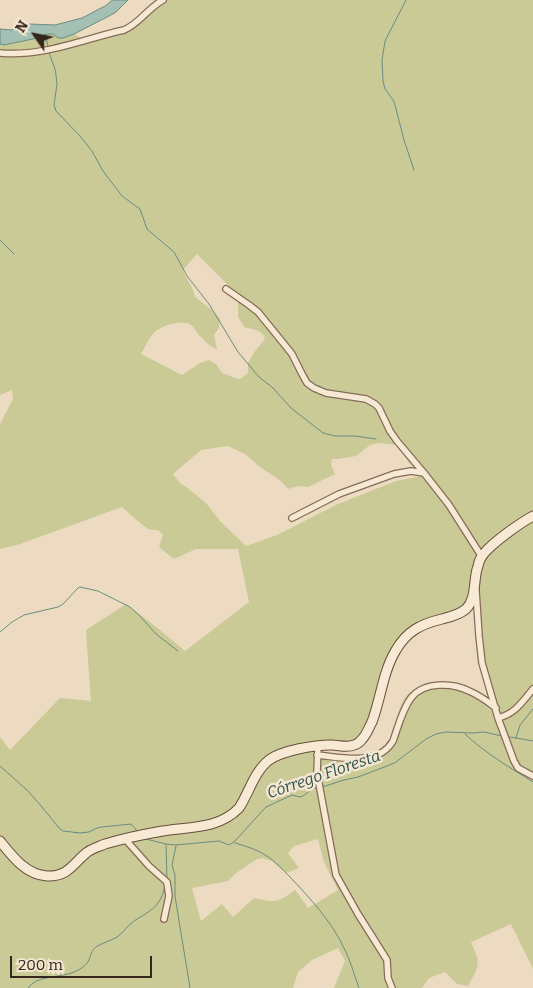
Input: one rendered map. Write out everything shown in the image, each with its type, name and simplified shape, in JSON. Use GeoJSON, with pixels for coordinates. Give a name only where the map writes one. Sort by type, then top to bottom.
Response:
{"type":"FeatureCollection","features":[{"type":"Feature","properties":{"kind":"main road"},"geometry":{"type":"LineString","coordinates":[[0,841],[14,858],[34,873],[48,876],[58,875],[70,869],[88,851],[104,845],[140,835],[191,828],[223,820],[235,813],[239,808],[260,771],[271,759],[287,753],[353,746],[363,738],[368,730],[391,659],[402,641],[416,628],[424,624],[465,610],[472,598],[476,570],[486,550],[533,516]]}},
{"type":"Feature","properties":{"kind":"street"},"geometry":{"type":"LineString","coordinates":[[0,54],[40,52],[124,30],[163,0]]}},
{"type":"Feature","properties":{"kind":"street"},"geometry":{"type":"LineString","coordinates":[[226,289],[258,312],[292,354],[304,378],[314,388],[326,393],[366,399],[379,408],[397,441],[450,505],[482,557]]}},
{"type":"Feature","properties":{"kind":"street"},"geometry":{"type":"LineString","coordinates":[[292,518],[339,494],[394,474],[411,471],[424,473]]}},
{"type":"Feature","properties":{"kind":"street"},"geometry":{"type":"LineString","coordinates":[[475,583],[482,663],[498,718],[514,762],[518,768],[533,776]]}},
{"type":"Feature","properties":{"kind":"street"},"geometry":{"type":"LineString","coordinates":[[392,988],[388,978],[387,960],[336,875],[317,773],[318,751],[340,758],[354,759],[365,758],[385,751],[393,741],[410,700],[418,692],[430,687],[445,685],[463,688],[473,692],[496,708]]}},
{"type":"Feature","properties":{"kind":"street"},"geometry":{"type":"LineString","coordinates":[[498,718],[506,716],[513,711],[533,689]]}},
{"type":"Feature","properties":{"kind":"street"},"geometry":{"type":"LineString","coordinates":[[125,839],[149,866],[167,882],[169,896],[164,919]]}},
{"type":"Feature","properties":{"kind":"green space"},"geometry":{"type":"Polygon","coordinates":[[[162,0],[533,0],[533,969],[511,924],[471,942],[478,964],[468,986],[457,984],[445,972],[429,978],[422,988],[334,988],[345,961],[338,948],[312,960],[298,972],[293,988],[0,988],[0,737],[10,750],[60,698],[91,701],[86,630],[126,604],[185,651],[249,602],[238,549],[196,549],[174,559],[159,547],[163,535],[158,530],[147,528],[122,507],[20,544],[0,549],[0,424],[13,399],[12,390],[0,395],[0,44],[4,45],[33,39],[48,34],[63,38],[74,34],[85,40],[129,28],[162,0]],[[197,254],[183,270],[195,297],[220,319],[219,328],[214,335],[217,349],[207,343],[191,325],[179,323],[164,326],[154,332],[141,354],[182,375],[200,363],[209,360],[216,364],[222,373],[238,379],[242,378],[248,373],[248,363],[265,339],[264,336],[260,332],[244,327],[238,317],[238,295],[197,254]],[[379,443],[370,445],[356,456],[332,459],[331,465],[335,474],[308,487],[298,486],[288,489],[281,481],[245,454],[228,446],[201,450],[173,474],[180,483],[206,503],[220,521],[246,546],[277,535],[338,504],[396,481],[422,476],[409,463],[397,445],[379,443]],[[475,600],[474,603],[420,627],[398,648],[372,731],[348,750],[322,749],[322,755],[357,758],[376,753],[384,747],[390,738],[403,700],[409,693],[427,683],[487,697],[475,600]],[[318,839],[294,846],[288,853],[299,868],[286,873],[272,861],[262,858],[257,859],[236,873],[228,881],[192,888],[201,921],[222,904],[233,917],[254,898],[276,901],[295,890],[308,908],[338,890],[324,862],[318,839]]]}},
{"type":"Feature","properties":{"kind":"shaded area"},"geometry":{"type":"Polygon","coordinates":[[[113,0],[128,0],[116,12],[74,34],[58,38],[53,34],[48,34],[33,39],[4,45],[0,44],[0,29],[11,30],[30,24],[55,25],[82,18],[113,0]]]}},
{"type":"Feature","properties":{"kind":"waterway"},"geometry":{"type":"LineString","coordinates":[[406,0],[385,41],[382,60],[385,89],[395,105],[414,170]]}},
{"type":"Feature","properties":{"kind":"waterway"},"geometry":{"type":"LineString","coordinates":[[45,34],[48,46]]}},
{"type":"Feature","properties":{"kind":"waterway"},"geometry":{"type":"LineString","coordinates":[[49,53],[56,75],[57,84],[54,105],[56,111],[92,151],[103,171],[122,196],[140,209],[147,229],[174,252],[187,276],[209,304],[238,352],[259,377],[273,388],[291,408],[323,433],[335,436],[376,439]]}},
{"type":"Feature","properties":{"kind":"waterway"},"geometry":{"type":"LineString","coordinates":[[0,240],[14,254]]}},
{"type":"Feature","properties":{"kind":"waterway"},"geometry":{"type":"LineString","coordinates":[[0,632],[24,615],[58,607],[80,587],[98,591],[130,607],[156,634],[178,651]]}},
{"type":"Feature","properties":{"kind":"waterway"},"geometry":{"type":"LineString","coordinates":[[516,738],[520,725],[533,709]]}},
{"type":"Feature","properties":{"kind":"waterway","name":"Córrego Floresta"},"geometry":{"type":"LineString","coordinates":[[322,787],[358,777],[396,762],[426,739],[436,734],[446,732],[484,732],[502,736]]}},
{"type":"Feature","properties":{"kind":"waterway","name":"Córrego Floresta"},"geometry":{"type":"LineString","coordinates":[[465,734],[489,754],[533,782]]}},
{"type":"Feature","properties":{"kind":"waterway"},"geometry":{"type":"LineString","coordinates":[[510,737],[533,741]]}},
{"type":"Feature","properties":{"kind":"waterway","name":"Córrego Floresta"},"geometry":{"type":"LineString","coordinates":[[0,766],[28,791],[63,831],[80,833],[102,827],[131,824],[138,832]]}},
{"type":"Feature","properties":{"kind":"waterway","name":"Córrego Floresta"},"geometry":{"type":"LineString","coordinates":[[146,839],[176,845],[219,841],[229,845],[266,807],[292,795],[303,796],[318,787]]}},
{"type":"Feature","properties":{"kind":"waterway"},"geometry":{"type":"LineString","coordinates":[[235,843],[256,850],[270,858],[312,901],[327,919],[339,938],[349,958],[359,988]]}},
{"type":"Feature","properties":{"kind":"waterway"},"geometry":{"type":"LineString","coordinates":[[166,845],[167,878]]}},
{"type":"Feature","properties":{"kind":"waterway"},"geometry":{"type":"LineString","coordinates":[[176,846],[172,865],[175,875],[175,896],[190,988]]}},
{"type":"Feature","properties":{"kind":"waterway"},"geometry":{"type":"LineString","coordinates":[[28,988],[37,981],[69,974],[82,968],[88,962],[96,947],[117,937],[132,923],[150,911],[161,898],[165,885]]}}]}
